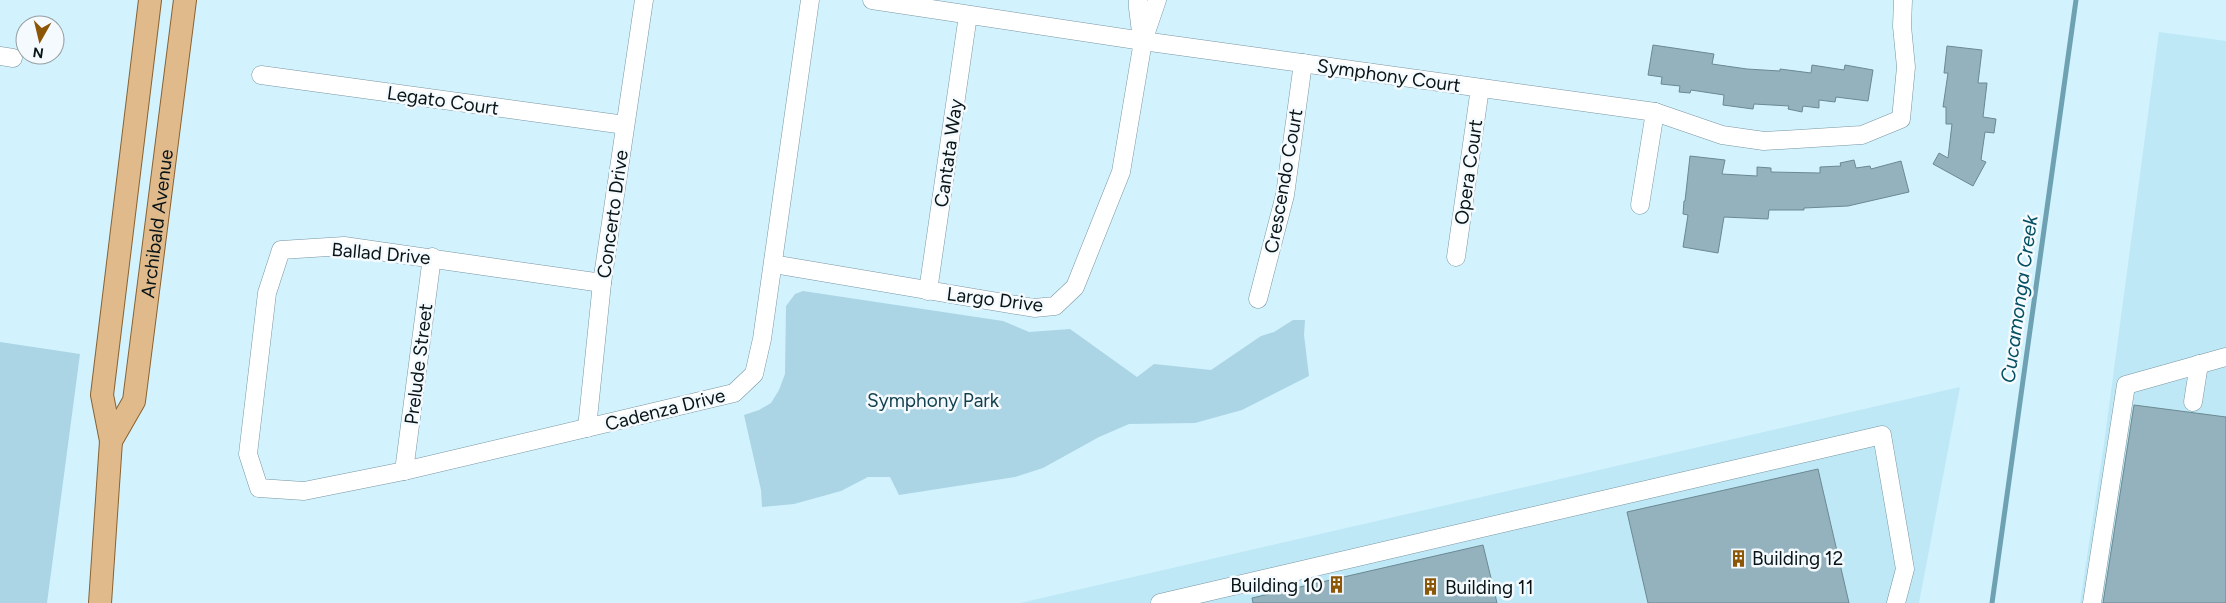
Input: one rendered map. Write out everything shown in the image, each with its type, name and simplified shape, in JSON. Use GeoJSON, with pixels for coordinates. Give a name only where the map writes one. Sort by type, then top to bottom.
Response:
{"type":"FeatureCollection","features":[{"type":"Feature","properties":{"kind":"main road","name":"Archibald Avenue"},"geometry":{"type":"LineString","coordinates":[[100,603],[111,441],[102,394],[150,0]]}},
{"type":"Feature","properties":{"kind":"main road","name":"Archibald Avenue"},"geometry":{"type":"LineString","coordinates":[[111,441],[134,401],[185,0]]}},
{"type":"Feature","properties":{"kind":"street","name":"Concerto Drive"},"geometry":{"type":"LineString","coordinates":[[587,428],[602,283],[644,0]]}},
{"type":"Feature","properties":{"kind":"street","name":"Cadenza Drive"},"geometry":{"type":"LineString","coordinates":[[259,488],[304,491],[404,471],[734,393],[754,374],[762,339],[810,0]]}},
{"type":"Feature","properties":{"kind":"street","name":"Symphony Court"},"geometry":{"type":"LineString","coordinates":[[872,0],[1143,41],[1655,112],[1722,135],[1764,141],[1862,135],[1901,119],[1906,67],[1902,26],[1903,0]]}},
{"type":"Feature","properties":{"kind":"street","name":"Largo Drive"},"geometry":{"type":"LineString","coordinates":[[1138,0],[1143,41]]}},
{"type":"Feature","properties":{"kind":"street","name":"Largo Drive"},"geometry":{"type":"LineString","coordinates":[[773,264],[1034,308],[1055,306],[1075,287],[1121,172],[1143,41],[1158,0]]}},
{"type":"Feature","properties":{"kind":"street","name":"Cantata Way"},"geometry":{"type":"LineString","coordinates":[[928,291],[968,15]]}},
{"type":"Feature","properties":{"kind":"street","name":"Crescendo Court"},"geometry":{"type":"LineString","coordinates":[[1258,299],[1285,195],[1303,63]]}},
{"type":"Feature","properties":{"kind":"street","name":"Legato Court"},"geometry":{"type":"LineString","coordinates":[[261,75],[625,125]]}},
{"type":"Feature","properties":{"kind":"street","name":"Opera Court"},"geometry":{"type":"LineString","coordinates":[[1456,257],[1480,88]]}},
{"type":"Feature","properties":{"kind":"street"},"geometry":{"type":"LineString","coordinates":[[1640,204],[1655,112]]}},
{"type":"Feature","properties":{"kind":"street","name":"Ballad Drive"},"geometry":{"type":"LineString","coordinates":[[259,488],[248,454],[267,293],[281,250],[344,246],[602,283]]}},
{"type":"Feature","properties":{"kind":"street","name":"Prelude Street"},"geometry":{"type":"LineString","coordinates":[[404,471],[432,258]]}},
{"type":"Feature","properties":{"kind":"street"},"geometry":{"type":"LineString","coordinates":[[2092,603],[2126,385],[2226,357]]}},
{"type":"Feature","properties":{"kind":"street"},"geometry":{"type":"LineString","coordinates":[[2193,402],[2199,364]]}},
{"type":"Feature","properties":{"kind":"street"},"geometry":{"type":"LineString","coordinates":[[1160,603],[1882,435],[1905,569],[1896,603]]}},
{"type":"Feature","properties":{"kind":"shaded area"},"geometry":{"type":"Polygon","coordinates":[[[2159,32],[2226,41],[2226,603],[2080,603],[2104,444],[2159,32]]]}},
{"type":"Feature","properties":{"kind":"shaded area"},"geometry":{"type":"Polygon","coordinates":[[[1960,387],[1919,603],[1020,603],[1960,387]]]}},
{"type":"Feature","properties":{"kind":"green space","name":"Symphony Park"},"geometry":{"type":"Polygon","coordinates":[[[803,291],[1003,321],[1029,332],[1070,329],[1137,377],[1154,364],[1211,370],[1261,336],[1274,332],[1293,320],[1305,320],[1304,335],[1309,376],[1242,410],[1195,423],[1129,424],[1099,437],[1043,468],[1015,477],[899,495],[890,477],[868,477],[841,491],[794,504],[762,507],[761,490],[744,415],[759,410],[771,403],[779,390],[785,374],[786,306],[795,294],[803,291]]]}},
{"type":"Feature","properties":{"kind":"green space"},"geometry":{"type":"Polygon","coordinates":[[[0,342],[80,354],[47,603],[0,603],[0,342]]]}},
{"type":"Feature","properties":{"kind":"building"},"geometry":{"type":"Polygon","coordinates":[[[1653,45],[1714,54],[1712,64],[1747,69],[1780,71],[1780,69],[1811,73],[1812,65],[1844,70],[1845,65],[1873,70],[1868,101],[1836,97],[1835,102],[1819,100],[1819,108],[1803,106],[1802,112],[1788,109],[1789,106],[1754,104],[1753,109],[1723,105],[1724,95],[1691,90],[1690,93],[1679,92],[1680,86],[1661,84],[1662,77],[1648,75],[1653,45]]]}},
{"type":"Feature","properties":{"kind":"building"},"geometry":{"type":"Polygon","coordinates":[[[1947,46],[1982,50],[1978,83],[1987,83],[1983,117],[1996,119],[1994,133],[1985,132],[1981,160],[1986,162],[1973,186],[1933,164],[1939,153],[1948,158],[1952,124],[1946,124],[1946,107],[1943,107],[1948,73],[1944,73],[1947,46]]]}},
{"type":"Feature","properties":{"kind":"building"},"geometry":{"type":"Polygon","coordinates":[[[1690,156],[1725,160],[1722,174],[1757,176],[1757,167],[1771,168],[1771,172],[1820,173],[1820,167],[1841,166],[1840,163],[1854,160],[1856,168],[1870,166],[1871,169],[1901,161],[1909,192],[1848,206],[1804,208],[1804,210],[1769,210],[1768,219],[1724,217],[1718,253],[1683,247],[1688,215],[1683,214],[1684,201],[1690,156]]]}},
{"type":"Feature","properties":{"kind":"building"},"geometry":{"type":"Polygon","coordinates":[[[2134,405],[2226,417],[2226,603],[2103,603],[2134,405]]]}},
{"type":"Feature","properties":{"kind":"building","name":"Building 12"},"geometry":{"type":"Polygon","coordinates":[[[1818,469],[1849,603],[1648,603],[1627,512],[1818,469]]]}},
{"type":"Feature","properties":{"kind":"building","name":"Building 11"},"geometry":{"type":"Polygon","coordinates":[[[1483,545],[1497,603],[1253,603],[1252,598],[1483,545]]]}},
{"type":"Feature","properties":{"kind":"waterway","name":"Cucamonga Creek"},"geometry":{"type":"LineString","coordinates":[[1992,603],[2076,0]]}},
{"type":"Feature","properties":{"kind":"place","name":"Building 12"},"geometry":{"type":"Point","coordinates":[1738,558]}},
{"type":"Feature","properties":{"kind":"place","name":"Building 10"},"geometry":{"type":"Point","coordinates":[1337,585]}},
{"type":"Feature","properties":{"kind":"place","name":"Building 11"},"geometry":{"type":"Point","coordinates":[1431,587]}}]}
